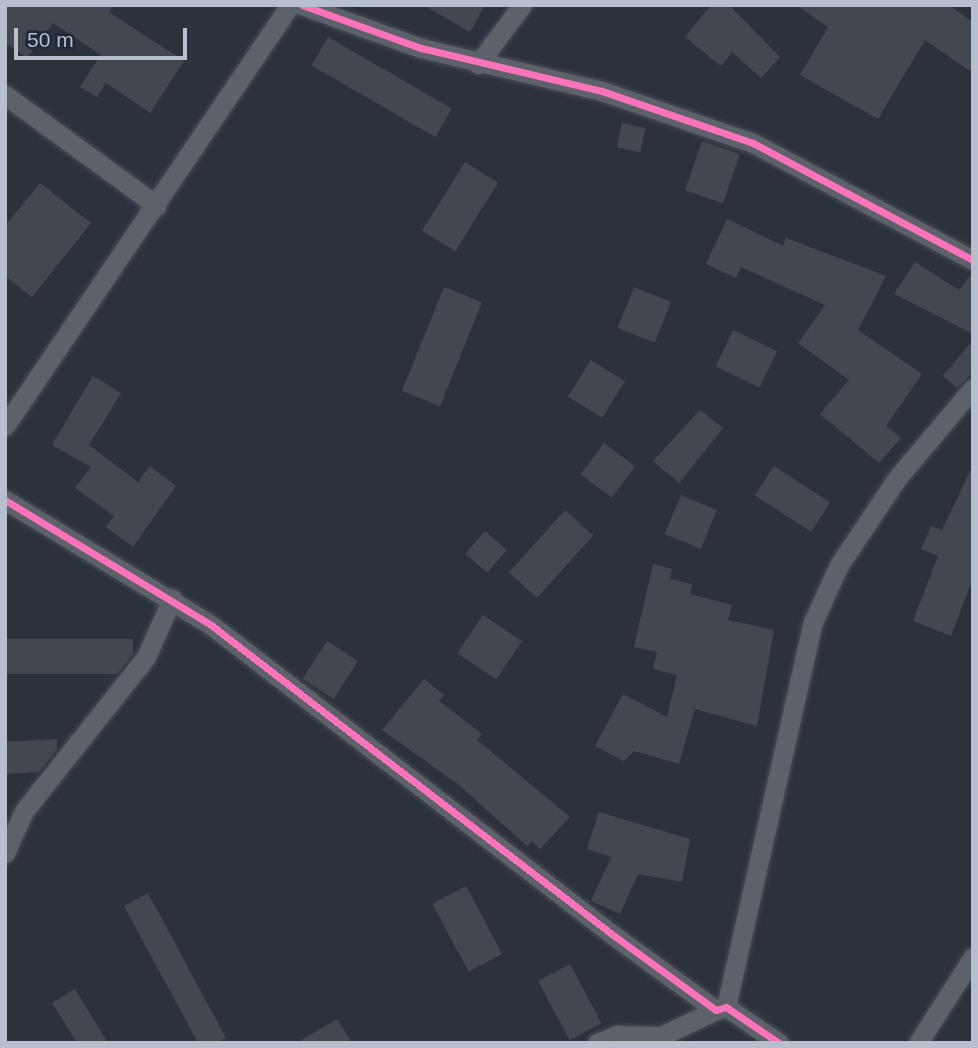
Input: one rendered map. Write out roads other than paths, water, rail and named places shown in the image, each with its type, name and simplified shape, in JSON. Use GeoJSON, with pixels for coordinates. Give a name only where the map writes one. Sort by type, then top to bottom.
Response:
{"type":"FeatureCollection","features":[{"type":"Feature","properties":{"kind":"street"},"geometry":{"type":"LineString","coordinates":[[5,426],[157,206],[290,5]]}},
{"type":"Feature","properties":{"kind":"street"},"geometry":{"type":"LineString","coordinates":[[302,5],[478,64],[602,91],[753,143],[973,260]]}},
{"type":"Feature","properties":{"kind":"street"},"geometry":{"type":"LineString","coordinates":[[478,64],[522,5]]}},
{"type":"Feature","properties":{"kind":"street"},"geometry":{"type":"LineString","coordinates":[[5,95],[157,206]]}},
{"type":"Feature","properties":{"kind":"street"},"geometry":{"type":"LineString","coordinates":[[721,1008],[813,622],[839,565],[898,477],[973,388]]}},
{"type":"Feature","properties":{"kind":"street"},"geometry":{"type":"LineString","coordinates":[[5,500],[172,599],[721,1008],[779,1043]]}},
{"type":"Feature","properties":{"kind":"street"},"geometry":{"type":"LineString","coordinates":[[5,853],[24,811],[146,657],[172,599]]}},
{"type":"Feature","properties":{"kind":"street"},"geometry":{"type":"LineString","coordinates":[[918,1043],[972,962]]}},
{"type":"Feature","properties":{"kind":"street"},"geometry":{"type":"LineString","coordinates":[[597,1043],[617,1035],[661,1036],[721,1008]]}}]}
